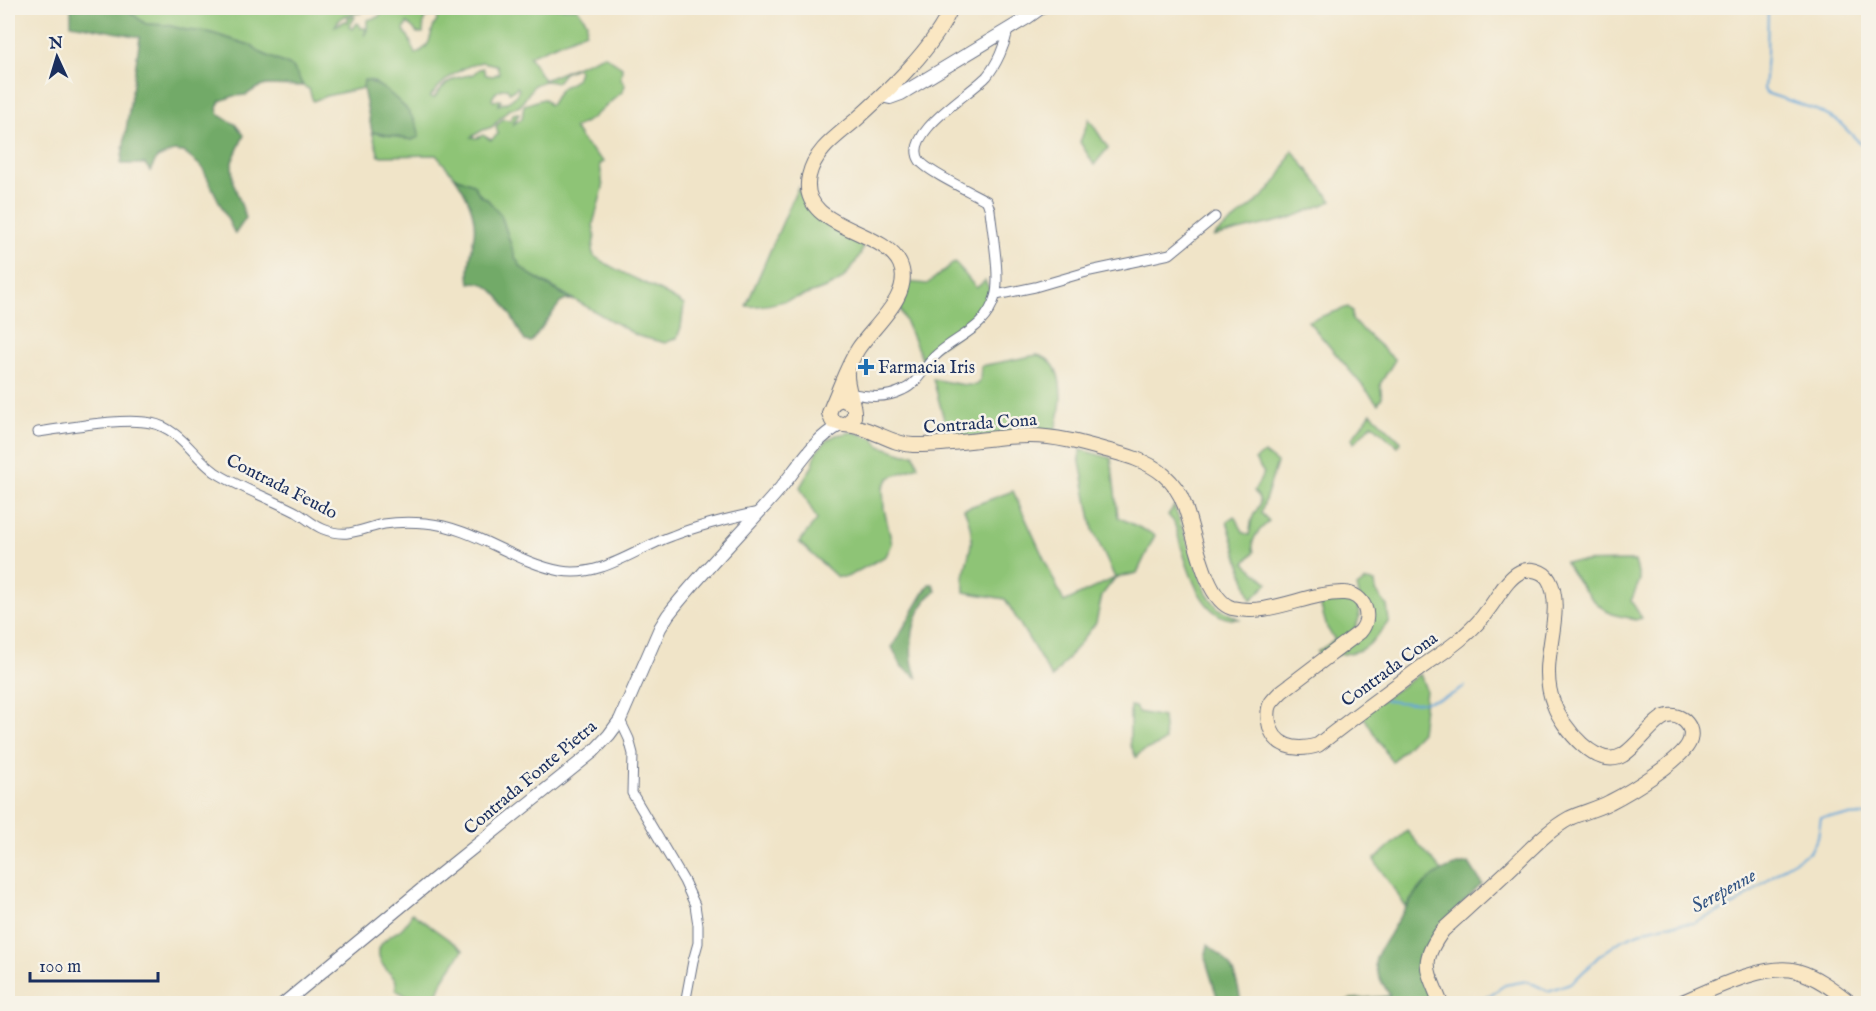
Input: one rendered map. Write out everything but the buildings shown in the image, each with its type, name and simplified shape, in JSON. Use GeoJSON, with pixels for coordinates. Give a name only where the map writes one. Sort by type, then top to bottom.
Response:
{"type":"FeatureCollection","features":[{"type":"Feature","properties":{"kind":"main road"},"geometry":{"type":"LineString","coordinates":[[848,368],[852,420],[842,425],[832,421],[831,408],[848,368],[858,348],[889,311],[897,296],[902,285],[903,273],[898,260],[889,250],[834,221],[815,208],[809,192],[808,178],[814,160],[827,144],[881,96],[931,41],[951,8]]}},
{"type":"Feature","properties":{"kind":"main road"},"geometry":{"type":"LineString","coordinates":[[831,408],[840,399],[852,403]]}},
{"type":"Feature","properties":{"kind":"main road","name":"Contrada Cona"},"geometry":{"type":"LineString","coordinates":[[852,403],[879,434]]}},
{"type":"Feature","properties":{"kind":"main road","name":"Contrada Cona"},"geometry":{"type":"LineString","coordinates":[[842,425],[862,427],[904,444],[913,445],[1028,436],[1048,437],[1124,455],[1149,465],[1173,484],[1184,504],[1206,573],[1216,596],[1223,604],[1244,610],[1262,609],[1336,594],[1350,594],[1358,598],[1366,608],[1367,617],[1360,632],[1281,692],[1270,704],[1268,716],[1270,728],[1275,737],[1291,747],[1305,749],[1318,745],[1464,637],[1516,575],[1526,570],[1545,575],[1551,586],[1555,611],[1548,672],[1549,687],[1555,709],[1569,732],[1583,745],[1602,757],[1614,758],[1623,755],[1659,720],[1667,716],[1676,716],[1685,721],[1689,726],[1691,739],[1684,750],[1651,778],[1609,803],[1570,819],[1547,834],[1443,930],[1432,946],[1427,960],[1430,977],[1441,1004]]}},
{"type":"Feature","properties":{"kind":"main road"},"geometry":{"type":"LineString","coordinates":[[1678,1004],[1755,974],[1783,969],[1808,975],[1828,986],[1852,1004]]}},
{"type":"Feature","properties":{"kind":"street"},"geometry":{"type":"LineString","coordinates":[[881,96],[890,98],[901,94],[1041,8]]}},
{"type":"Feature","properties":{"kind":"street"},"geometry":{"type":"LineString","coordinates":[[852,403],[905,390],[917,380],[942,350],[977,327],[988,314],[996,295],[996,268],[987,201],[930,169],[920,161],[917,153],[923,132],[988,75],[1005,43],[1008,30]]}},
{"type":"Feature","properties":{"kind":"street"},"geometry":{"type":"LineString","coordinates":[[996,295],[1035,287],[1090,271],[1170,254],[1215,217]]}},
{"type":"Feature","properties":{"kind":"street"},"geometry":{"type":"LineString","coordinates":[[812,446],[831,408]]}},
{"type":"Feature","properties":{"kind":"street","name":"Contrada Feudo"},"geometry":{"type":"LineString","coordinates":[[38,432],[99,424],[151,423],[168,429],[216,472],[298,513],[322,528],[344,535],[384,524],[423,522],[443,525],[562,571],[584,571],[600,567],[672,535],[714,522],[759,512]]}},
{"type":"Feature","properties":{"kind":"street"},"geometry":{"type":"LineString","coordinates":[[812,446],[825,434],[842,425]]}},
{"type":"Feature","properties":{"kind":"street","name":"Contrada Fonte Pietra"},"geometry":{"type":"LineString","coordinates":[[283,1004],[433,879],[594,751],[620,720],[660,628],[668,615],[779,490],[812,446]]}},
{"type":"Feature","properties":{"kind":"street"},"geometry":{"type":"LineString","coordinates":[[620,720],[633,754],[632,793],[684,881],[695,905],[698,942],[686,1004]]}},
{"type":"Feature","properties":{"kind":"green space"},"geometry":{"type":"Polygon","coordinates":[[[71,8],[127,10],[146,24],[208,32],[253,46],[259,52],[293,67],[303,86],[266,85],[246,95],[220,101],[217,108],[219,115],[235,124],[244,135],[232,162],[233,182],[246,218],[235,234],[202,167],[183,152],[174,151],[157,158],[150,171],[145,164],[121,164],[140,37],[71,24],[71,8]]]}},
{"type":"Feature","properties":{"kind":"green space"},"geometry":{"type":"Polygon","coordinates":[[[116,8],[364,8],[361,13],[343,17],[335,26],[345,21],[348,22],[348,17],[353,16],[355,17],[349,27],[353,29],[357,23],[359,24],[366,30],[364,36],[367,30],[367,20],[378,17],[385,9],[388,12],[393,8],[430,8],[429,16],[424,19],[423,33],[417,33],[407,23],[404,30],[415,54],[429,43],[437,21],[436,8],[577,8],[587,22],[586,32],[529,56],[544,80],[604,55],[622,67],[621,79],[625,85],[623,91],[591,119],[574,128],[584,143],[604,162],[600,164],[603,188],[593,224],[595,236],[592,250],[594,256],[605,263],[684,305],[677,338],[665,343],[638,336],[531,275],[515,258],[501,215],[487,199],[480,195],[473,184],[455,177],[436,155],[379,156],[372,132],[412,140],[406,108],[373,81],[365,80],[363,88],[313,101],[309,89],[303,86],[293,67],[259,52],[253,46],[208,32],[146,24],[127,10],[116,8]],[[482,62],[453,75],[430,97],[434,98],[450,81],[472,75],[479,69],[483,68],[486,75],[493,76],[499,73],[497,65],[482,62]],[[576,68],[564,73],[557,82],[544,81],[534,85],[520,106],[508,110],[492,127],[471,137],[477,138],[483,135],[491,140],[498,134],[496,126],[503,119],[511,120],[513,114],[516,113],[519,114],[513,124],[522,119],[524,105],[543,99],[549,105],[551,104],[561,89],[575,79],[579,70],[576,68]],[[517,87],[510,93],[507,88],[502,89],[492,99],[501,101],[498,105],[505,103],[514,97],[519,89],[517,87]]]}},
{"type":"Feature","properties":{"kind":"green space"},"geometry":{"type":"Polygon","coordinates":[[[364,80],[381,87],[399,102],[414,120],[419,137],[412,140],[372,132],[363,88],[364,80]]]}},
{"type":"Feature","properties":{"kind":"green space"},"geometry":{"type":"Polygon","coordinates":[[[1089,119],[1108,148],[1094,165],[1080,142],[1089,119]]]}},
{"type":"Feature","properties":{"kind":"green space"},"geometry":{"type":"Polygon","coordinates":[[[1292,150],[1332,201],[1288,219],[1213,237],[1268,191],[1282,172],[1292,150]]]}},
{"type":"Feature","properties":{"kind":"green space"},"geometry":{"type":"Polygon","coordinates":[[[455,177],[473,184],[480,195],[487,199],[501,215],[515,257],[521,267],[572,300],[560,303],[531,342],[525,341],[510,313],[496,294],[479,283],[470,283],[469,265],[474,219],[467,197],[455,177]]]}},
{"type":"Feature","properties":{"kind":"green space"},"geometry":{"type":"Polygon","coordinates":[[[798,187],[803,199],[815,215],[860,242],[863,249],[846,275],[830,286],[779,302],[746,306],[798,187]]]}},
{"type":"Feature","properties":{"kind":"green space"},"geometry":{"type":"Polygon","coordinates":[[[955,262],[976,288],[985,281],[991,292],[979,317],[971,325],[922,359],[898,304],[908,282],[927,284],[955,262]]]}},
{"type":"Feature","properties":{"kind":"green space"},"geometry":{"type":"Polygon","coordinates":[[[1348,307],[1352,311],[1352,320],[1395,360],[1380,384],[1382,397],[1378,404],[1308,321],[1348,307]]]}},
{"type":"Feature","properties":{"kind":"green space"},"geometry":{"type":"Polygon","coordinates":[[[1037,355],[1047,359],[1054,367],[1061,388],[1060,412],[1054,433],[949,438],[933,379],[960,385],[976,385],[980,380],[981,366],[1037,355]]]}},
{"type":"Feature","properties":{"kind":"green space"},"geometry":{"type":"Polygon","coordinates":[[[1371,413],[1401,442],[1398,447],[1372,424],[1354,443],[1352,438],[1371,413]]]}},
{"type":"Feature","properties":{"kind":"green space"},"geometry":{"type":"Polygon","coordinates":[[[853,432],[873,438],[880,446],[905,454],[914,454],[918,466],[889,478],[883,487],[884,509],[892,544],[886,556],[847,577],[837,577],[799,542],[817,520],[800,487],[813,465],[816,452],[827,440],[836,435],[853,432]]]}},
{"type":"Feature","properties":{"kind":"green space"},"geometry":{"type":"Polygon","coordinates":[[[1081,450],[1111,458],[1118,517],[1155,535],[1137,573],[1115,578],[1093,530],[1079,457],[1081,450]]]}},
{"type":"Feature","properties":{"kind":"green space"},"geometry":{"type":"Polygon","coordinates":[[[1264,453],[1277,463],[1261,513],[1269,521],[1254,538],[1254,552],[1245,563],[1268,583],[1251,600],[1227,521],[1234,516],[1244,533],[1249,535],[1252,519],[1260,503],[1254,491],[1264,473],[1255,460],[1264,453]]]}},
{"type":"Feature","properties":{"kind":"green space"},"geometry":{"type":"Polygon","coordinates":[[[1013,491],[1064,602],[1115,578],[1102,595],[1096,623],[1052,678],[1005,599],[964,592],[971,533],[964,509],[1013,491]]]}},
{"type":"Feature","properties":{"kind":"green space"},"geometry":{"type":"Polygon","coordinates":[[[1174,506],[1207,594],[1218,608],[1239,619],[1225,618],[1213,610],[1194,584],[1174,522],[1168,515],[1174,506]]]}},
{"type":"Feature","properties":{"kind":"green space"},"geometry":{"type":"Polygon","coordinates":[[[1635,561],[1640,580],[1631,601],[1642,618],[1635,620],[1612,614],[1598,605],[1565,562],[1635,561]]]}},
{"type":"Feature","properties":{"kind":"green space"},"geometry":{"type":"Polygon","coordinates":[[[1365,581],[1375,582],[1376,591],[1387,606],[1389,621],[1367,646],[1355,652],[1336,655],[1368,629],[1357,587],[1365,581]]]}},
{"type":"Feature","properties":{"kind":"green space"},"geometry":{"type":"Polygon","coordinates":[[[929,584],[933,584],[936,591],[922,607],[911,644],[914,668],[918,678],[902,667],[892,647],[929,584]]]}},
{"type":"Feature","properties":{"kind":"green space"},"geometry":{"type":"Polygon","coordinates":[[[1344,597],[1358,605],[1358,622],[1342,641],[1320,656],[1317,652],[1335,640],[1327,628],[1319,600],[1344,597]]]}},
{"type":"Feature","properties":{"kind":"green space"},"geometry":{"type":"Polygon","coordinates":[[[1420,674],[1426,690],[1421,732],[1392,762],[1362,714],[1420,674]]]}},
{"type":"Feature","properties":{"kind":"green space"},"geometry":{"type":"Polygon","coordinates":[[[1130,706],[1135,707],[1138,712],[1163,717],[1165,740],[1136,757],[1130,744],[1130,706]]]}},
{"type":"Feature","properties":{"kind":"green space"},"geometry":{"type":"Polygon","coordinates":[[[1407,831],[1443,872],[1419,888],[1406,907],[1374,860],[1407,831]]]}},
{"type":"Feature","properties":{"kind":"green space"},"geometry":{"type":"Polygon","coordinates":[[[1469,863],[1482,884],[1435,931],[1423,975],[1433,1003],[1334,1004],[1352,999],[1390,996],[1375,967],[1381,948],[1405,909],[1431,878],[1442,871],[1469,863]]]}},
{"type":"Feature","properties":{"kind":"green space"},"geometry":{"type":"Polygon","coordinates":[[[412,913],[463,950],[444,978],[434,1003],[419,1003],[396,990],[396,981],[382,965],[379,955],[380,945],[403,927],[412,913]]]}},
{"type":"Feature","properties":{"kind":"green space"},"geometry":{"type":"Polygon","coordinates":[[[1208,945],[1223,957],[1232,970],[1238,985],[1241,1003],[1219,1003],[1205,958],[1208,945]]]}},
{"type":"Feature","properties":{"kind":"waterway"},"geometry":{"type":"LineString","coordinates":[[1768,8],[1764,89],[1766,93],[1814,109],[1838,121],[1868,151]]}},
{"type":"Feature","properties":{"kind":"waterway"},"geometry":{"type":"LineString","coordinates":[[1385,700],[1405,703],[1427,702],[1448,696],[1465,686]]}},
{"type":"Feature","properties":{"kind":"waterway","name":"Serepenne"},"geometry":{"type":"LineString","coordinates":[[1476,1004],[1505,985],[1527,981],[1548,991],[1573,982],[1599,956],[1622,940],[1665,925],[1694,923],[1736,904],[1787,865],[1810,852],[1818,837],[1821,817],[1868,815]]}},
{"type":"Feature","properties":{"kind":"place","name":"Farmacia Iris"},"geometry":{"type":"Point","coordinates":[866,367]}}]}
